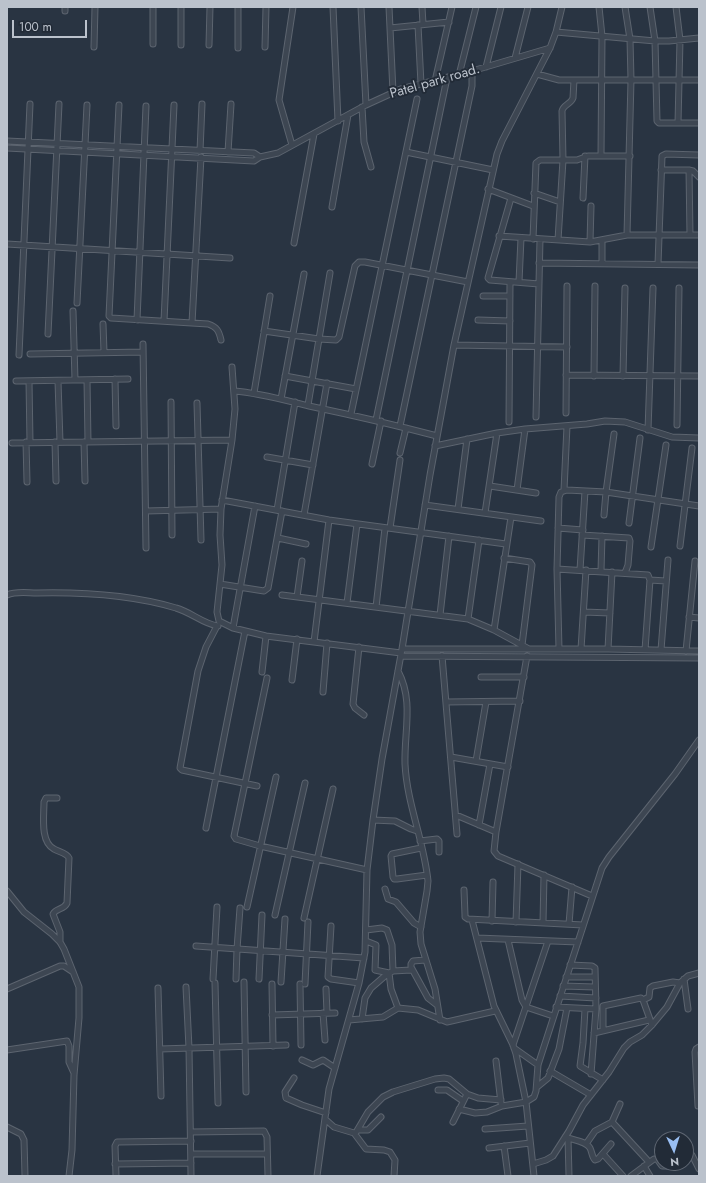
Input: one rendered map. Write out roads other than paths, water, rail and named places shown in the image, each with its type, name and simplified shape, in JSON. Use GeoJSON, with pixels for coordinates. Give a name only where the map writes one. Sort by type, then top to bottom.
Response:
{"type":"FeatureCollection","features":[{"type":"Feature","properties":{"kind":"street"},"geometry":{"type":"LineString","coordinates":[[94,47],[95,7]]}},
{"type":"Feature","properties":{"kind":"street"},"geometry":{"type":"LineString","coordinates":[[153,7],[153,44]]}},
{"type":"Feature","properties":{"kind":"street"},"geometry":{"type":"LineString","coordinates":[[181,7],[181,45]]}},
{"type":"Feature","properties":{"kind":"street"},"geometry":{"type":"LineString","coordinates":[[209,45],[210,7]]}},
{"type":"Feature","properties":{"kind":"street"},"geometry":{"type":"LineString","coordinates":[[238,7],[238,48]]}},
{"type":"Feature","properties":{"kind":"street"},"geometry":{"type":"LineString","coordinates":[[265,47],[266,7]]}},
{"type":"Feature","properties":{"kind":"street"},"geometry":{"type":"LineString","coordinates":[[292,145],[279,100],[293,7]]}},
{"type":"Feature","properties":{"kind":"street"},"geometry":{"type":"LineString","coordinates":[[332,7],[338,120]]}},
{"type":"Feature","properties":{"kind":"street"},"geometry":{"type":"LineString","coordinates":[[361,7],[364,142],[370,167]]}},
{"type":"Feature","properties":{"kind":"street"},"geometry":{"type":"LineString","coordinates":[[389,7],[393,92]]}},
{"type":"Feature","properties":{"kind":"street"},"geometry":{"type":"LineString","coordinates":[[421,84],[420,25],[422,7]]}},
{"type":"Feature","properties":{"kind":"street"},"geometry":{"type":"LineString","coordinates":[[435,81],[452,7]]}},
{"type":"Feature","properties":{"kind":"street"},"geometry":{"type":"LineString","coordinates":[[459,75],[476,7]]}},
{"type":"Feature","properties":{"kind":"street"},"geometry":{"type":"LineString","coordinates":[[486,67],[501,7]]}},
{"type":"Feature","properties":{"kind":"street"},"geometry":{"type":"LineString","coordinates":[[515,58],[528,7]]}},
{"type":"Feature","properties":{"kind":"street"},"geometry":{"type":"LineString","coordinates":[[317,1176],[329,1089],[359,983],[364,958],[366,941],[367,870],[373,820],[435,446],[454,345],[488,190],[502,141],[550,48],[556,32],[562,7]]}},
{"type":"Feature","properties":{"kind":"street"},"geometry":{"type":"LineString","coordinates":[[599,7],[602,36],[601,156]]}},
{"type":"Feature","properties":{"kind":"street"},"geometry":{"type":"LineString","coordinates":[[625,7],[630,39],[631,80],[627,235]]}},
{"type":"Feature","properties":{"kind":"street"},"geometry":{"type":"LineString","coordinates":[[650,7],[655,41],[656,121],[659,123],[699,123]]}},
{"type":"Feature","properties":{"kind":"street"},"geometry":{"type":"LineString","coordinates":[[676,7],[680,40],[678,122]]}},
{"type":"Feature","properties":{"kind":"street"},"geometry":{"type":"LineString","coordinates":[[390,28],[449,22]]}},
{"type":"Feature","properties":{"kind":"street"},"geometry":{"type":"LineString","coordinates":[[556,32],[655,41],[699,38]]}},
{"type":"Feature","properties":{"kind":"street","name":"Patel park road."},"geometry":{"type":"LineString","coordinates":[[172,153],[201,157],[254,160],[273,155],[393,92],[459,75],[550,48]]}},
{"type":"Feature","properties":{"kind":"street"},"geometry":{"type":"LineString","coordinates":[[400,453],[403,427],[432,275],[472,86],[472,71]]}},
{"type":"Feature","properties":{"kind":"street"},"geometry":{"type":"LineString","coordinates":[[537,74],[554,79],[574,80],[699,80]]}},
{"type":"Feature","properties":{"kind":"street"},"geometry":{"type":"LineString","coordinates":[[372,464],[407,270],[447,78]]}},
{"type":"Feature","properties":{"kind":"street"},"geometry":{"type":"LineString","coordinates":[[558,240],[563,160],[562,112],[564,107],[572,101],[574,80]]}},
{"type":"Feature","properties":{"kind":"street"},"geometry":{"type":"LineString","coordinates":[[351,414],[417,99]]}},
{"type":"Feature","properties":{"kind":"street"},"geometry":{"type":"LineString","coordinates":[[19,354],[30,104]]}},
{"type":"Feature","properties":{"kind":"street"},"geometry":{"type":"LineString","coordinates":[[48,334],[59,104]]}},
{"type":"Feature","properties":{"kind":"street"},"geometry":{"type":"LineString","coordinates":[[200,151],[202,104]]}},
{"type":"Feature","properties":{"kind":"street"},"geometry":{"type":"LineString","coordinates":[[228,152],[231,104]]}},
{"type":"Feature","properties":{"kind":"street"},"geometry":{"type":"LineString","coordinates":[[77,303],[81,248],[87,105]]}},
{"type":"Feature","properties":{"kind":"street"},"geometry":{"type":"LineString","coordinates":[[118,105],[109,316],[111,318],[208,324],[215,327],[221,340]]}},
{"type":"Feature","properties":{"kind":"street"},"geometry":{"type":"LineString","coordinates":[[164,321],[174,105]]}},
{"type":"Feature","properties":{"kind":"street"},"geometry":{"type":"LineString","coordinates":[[137,320],[146,106]]}},
{"type":"Feature","properties":{"kind":"street"},"geometry":{"type":"LineString","coordinates":[[332,207],[348,115]]}},
{"type":"Feature","properties":{"kind":"street"},"geometry":{"type":"LineString","coordinates":[[294,243],[314,134]]}},
{"type":"Feature","properties":{"kind":"street"},"geometry":{"type":"LineString","coordinates":[[7,141],[57,147],[172,153],[200,151],[254,153],[262,157]]}},
{"type":"Feature","properties":{"kind":"street"},"geometry":{"type":"LineString","coordinates":[[7,148],[29,149],[57,147]]}},
{"type":"Feature","properties":{"kind":"street"},"geometry":{"type":"LineString","coordinates":[[406,152],[493,170]]}},
{"type":"Feature","properties":{"kind":"street"},"geometry":{"type":"LineString","coordinates":[[658,264],[662,156],[699,155]]}},
{"type":"Feature","properties":{"kind":"street"},"geometry":{"type":"LineString","coordinates":[[533,239],[533,206],[537,161],[580,159],[585,156],[630,156]]}},
{"type":"Feature","properties":{"kind":"street"},"geometry":{"type":"LineString","coordinates":[[583,198],[585,156]]}},
{"type":"Feature","properties":{"kind":"street"},"geometry":{"type":"LineString","coordinates":[[192,323],[201,157]]}},
{"type":"Feature","properties":{"kind":"street"},"geometry":{"type":"LineString","coordinates":[[661,170],[689,170],[693,171],[699,177]]}},
{"type":"Feature","properties":{"kind":"street"},"geometry":{"type":"LineString","coordinates":[[689,170],[690,234]]}},
{"type":"Feature","properties":{"kind":"street"},"geometry":{"type":"LineString","coordinates":[[488,190],[533,206]]}},
{"type":"Feature","properties":{"kind":"street"},"geometry":{"type":"LineString","coordinates":[[534,193],[560,202]]}},
{"type":"Feature","properties":{"kind":"street"},"geometry":{"type":"LineString","coordinates":[[511,198],[488,278],[490,280],[539,284]]}},
{"type":"Feature","properties":{"kind":"street"},"geometry":{"type":"LineString","coordinates":[[590,242],[591,206]]}},
{"type":"Feature","properties":{"kind":"street"},"geometry":{"type":"LineString","coordinates":[[499,236],[590,242],[627,235],[699,234]]}},
{"type":"Feature","properties":{"kind":"street"},"geometry":{"type":"LineString","coordinates":[[519,282],[521,238]]}},
{"type":"Feature","properties":{"kind":"street"},"geometry":{"type":"LineString","coordinates":[[536,417],[540,239]]}},
{"type":"Feature","properties":{"kind":"street"},"geometry":{"type":"LineString","coordinates":[[602,240],[602,263]]}},
{"type":"Feature","properties":{"kind":"street"},"geometry":{"type":"LineString","coordinates":[[7,244],[230,258]]}},
{"type":"Feature","properties":{"kind":"street"},"geometry":{"type":"LineString","coordinates":[[264,331],[336,340],[339,337],[355,266],[365,262],[468,282]]}},
{"type":"Feature","properties":{"kind":"street"},"geometry":{"type":"LineString","coordinates":[[539,263],[699,264]]}},
{"type":"Feature","properties":{"kind":"street"},"geometry":{"type":"LineString","coordinates":[[308,405],[330,273]]}},
{"type":"Feature","properties":{"kind":"street"},"geometry":{"type":"LineString","coordinates":[[281,399],[304,274]]}},
{"type":"Feature","properties":{"kind":"street"},"geometry":{"type":"LineString","coordinates":[[509,422],[510,282]]}},
{"type":"Feature","properties":{"kind":"street"},"geometry":{"type":"LineString","coordinates":[[566,413],[567,286]]}},
{"type":"Feature","properties":{"kind":"street"},"geometry":{"type":"LineString","coordinates":[[594,286],[594,376]]}},
{"type":"Feature","properties":{"kind":"street"},"geometry":{"type":"LineString","coordinates":[[623,376],[624,288]]}},
{"type":"Feature","properties":{"kind":"street"},"geometry":{"type":"LineString","coordinates":[[648,430],[653,288]]}},
{"type":"Feature","properties":{"kind":"street"},"geometry":{"type":"LineString","coordinates":[[677,425],[679,288]]}},
{"type":"Feature","properties":{"kind":"street"},"geometry":{"type":"LineString","coordinates":[[254,393],[270,296]]}},
{"type":"Feature","properties":{"kind":"street"},"geometry":{"type":"LineString","coordinates":[[483,296],[510,296]]}},
{"type":"Feature","properties":{"kind":"street"},"geometry":{"type":"LineString","coordinates":[[73,311],[75,380]]}},
{"type":"Feature","properties":{"kind":"street"},"geometry":{"type":"LineString","coordinates":[[478,320],[510,321]]}},
{"type":"Feature","properties":{"kind":"street"},"geometry":{"type":"LineString","coordinates":[[103,324],[104,352]]}},
{"type":"Feature","properties":{"kind":"street"},"geometry":{"type":"LineString","coordinates":[[143,344],[146,548]]}},
{"type":"Feature","properties":{"kind":"street"},"geometry":{"type":"LineString","coordinates":[[454,345],[567,347]]}},
{"type":"Feature","properties":{"kind":"street"},"geometry":{"type":"LineString","coordinates":[[30,354],[143,352]]}},
{"type":"Feature","properties":{"kind":"street"},"geometry":{"type":"LineString","coordinates":[[232,367],[237,392],[232,440],[221,509],[220,535],[222,565],[217,616],[219,621],[227,626],[266,636],[442,656],[699,658]]}},
{"type":"Feature","properties":{"kind":"street"},"geometry":{"type":"LineString","coordinates":[[285,376],[356,389]]}},
{"type":"Feature","properties":{"kind":"street"},"geometry":{"type":"LineString","coordinates":[[566,376],[699,376]]}},
{"type":"Feature","properties":{"kind":"street"},"geometry":{"type":"LineString","coordinates":[[115,379],[116,426]]}},
{"type":"Feature","properties":{"kind":"street"},"geometry":{"type":"LineString","coordinates":[[16,381],[128,379]]}},
{"type":"Feature","properties":{"kind":"street"},"geometry":{"type":"LineString","coordinates":[[56,482],[58,442],[58,380]]}},
{"type":"Feature","properties":{"kind":"street"},"geometry":{"type":"LineString","coordinates":[[86,481],[87,380]]}},
{"type":"Feature","properties":{"kind":"street"},"geometry":{"type":"LineString","coordinates":[[27,482],[29,381]]}},
{"type":"Feature","properties":{"kind":"street"},"geometry":{"type":"LineString","coordinates":[[304,516],[327,383]]}},
{"type":"Feature","properties":{"kind":"street"},"geometry":{"type":"LineString","coordinates":[[237,392],[254,393],[351,414],[437,436]]}},
{"type":"Feature","properties":{"kind":"street"},"geometry":{"type":"LineString","coordinates":[[171,402],[172,535]]}},
{"type":"Feature","properties":{"kind":"street"},"geometry":{"type":"LineString","coordinates":[[220,584],[264,591],[268,588],[278,538],[286,460],[295,402]]}},
{"type":"Feature","properties":{"kind":"street"},"geometry":{"type":"LineString","coordinates":[[197,403],[201,540]]}},
{"type":"Feature","properties":{"kind":"street"},"geometry":{"type":"LineString","coordinates":[[435,446],[497,433],[605,421],[625,422],[672,437],[699,438]]}},
{"type":"Feature","properties":{"kind":"street"},"geometry":{"type":"LineString","coordinates":[[558,649],[557,569],[559,497],[564,490],[567,426]]}},
{"type":"Feature","properties":{"kind":"street"},"geometry":{"type":"LineString","coordinates":[[517,490],[525,429]]}},
{"type":"Feature","properties":{"kind":"street"},"geometry":{"type":"LineString","coordinates":[[486,513],[497,433]]}},
{"type":"Feature","properties":{"kind":"street"},"geometry":{"type":"LineString","coordinates":[[604,515],[614,434]]}},
{"type":"Feature","properties":{"kind":"street"},"geometry":{"type":"LineString","coordinates":[[629,523],[640,438]]}},
{"type":"Feature","properties":{"kind":"street"},"geometry":{"type":"LineString","coordinates":[[458,510],[467,439]]}},
{"type":"Feature","properties":{"kind":"street"},"geometry":{"type":"LineString","coordinates":[[12,443],[232,440]]}},
{"type":"Feature","properties":{"kind":"street"},"geometry":{"type":"LineString","coordinates":[[651,547],[666,445]]}},
{"type":"Feature","properties":{"kind":"street"},"geometry":{"type":"LineString","coordinates":[[680,546],[692,448]]}},
{"type":"Feature","properties":{"kind":"street"},"geometry":{"type":"LineString","coordinates":[[267,457],[313,465]]}},
{"type":"Feature","properties":{"kind":"street"},"geometry":{"type":"LineString","coordinates":[[376,607],[387,528],[400,460]]}},
{"type":"Feature","properties":{"kind":"street"},"geometry":{"type":"LineString","coordinates":[[490,486],[536,493]]}},
{"type":"Feature","properties":{"kind":"street"},"geometry":{"type":"LineString","coordinates":[[564,490],[606,492],[699,506]]}},
{"type":"Feature","properties":{"kind":"street"},"geometry":{"type":"LineString","coordinates":[[581,649],[584,612],[582,533],[585,491]]}},
{"type":"Feature","properties":{"kind":"street"},"geometry":{"type":"LineString","coordinates":[[222,500],[329,520],[506,544]]}},
{"type":"Feature","properties":{"kind":"street"},"geometry":{"type":"LineString","coordinates":[[425,505],[541,521]]}},
{"type":"Feature","properties":{"kind":"street"},"geometry":{"type":"LineString","coordinates":[[233,628],[255,506]]}},
{"type":"Feature","properties":{"kind":"street"},"geometry":{"type":"LineString","coordinates":[[146,511],[221,509]]}},
{"type":"Feature","properties":{"kind":"street"},"geometry":{"type":"LineString","coordinates":[[494,630],[511,517]]}},
{"type":"Feature","properties":{"kind":"street"},"geometry":{"type":"LineString","coordinates":[[314,642],[329,520]]}},
{"type":"Feature","properties":{"kind":"street"},"geometry":{"type":"LineString","coordinates":[[348,603],[358,524]]}},
{"type":"Feature","properties":{"kind":"street"},"geometry":{"type":"LineString","coordinates":[[558,528],[602,536],[627,537],[630,539],[628,565],[624,573]]}},
{"type":"Feature","properties":{"kind":"street"},"geometry":{"type":"LineString","coordinates":[[440,615],[449,536]]}},
{"type":"Feature","properties":{"kind":"street"},"geometry":{"type":"LineString","coordinates":[[601,571],[602,536]]}},
{"type":"Feature","properties":{"kind":"street"},"geometry":{"type":"LineString","coordinates":[[278,538],[306,544]]}},
{"type":"Feature","properties":{"kind":"street"},"geometry":{"type":"LineString","coordinates":[[468,619],[479,540]]}},
{"type":"Feature","properties":{"kind":"street"},"geometry":{"type":"LineString","coordinates":[[504,558],[530,562],[532,564],[522,645]]}},
{"type":"Feature","properties":{"kind":"street"},"geometry":{"type":"LineString","coordinates":[[661,650],[668,560]]}},
{"type":"Feature","properties":{"kind":"street"},"geometry":{"type":"LineString","coordinates":[[297,597],[302,561]]}},
{"type":"Feature","properties":{"kind":"street"},"geometry":{"type":"LineString","coordinates":[[686,651],[695,561]]}},
{"type":"Feature","properties":{"kind":"street"},"geometry":{"type":"LineString","coordinates":[[557,569],[646,574],[649,576],[650,580],[644,650]]}},
{"type":"Feature","properties":{"kind":"street"},"geometry":{"type":"LineString","coordinates":[[608,649],[612,572]]}},
{"type":"Feature","properties":{"kind":"street"},"geometry":{"type":"LineString","coordinates":[[650,580],[666,582]]}},
{"type":"Feature","properties":{"kind":"street"},"geometry":{"type":"LineString","coordinates":[[693,586],[699,587]]}},
{"type":"Feature","properties":{"kind":"street"},"geometry":{"type":"LineString","coordinates":[[7,595],[15,593],[58,592],[115,597],[175,608],[210,624],[227,626]]}},
{"type":"Feature","properties":{"kind":"street"},"geometry":{"type":"LineString","coordinates":[[282,595],[468,619],[494,630],[530,649]]}},
{"type":"Feature","properties":{"kind":"street"},"geometry":{"type":"LineString","coordinates":[[584,612],[610,613]]}},
{"type":"Feature","properties":{"kind":"street"},"geometry":{"type":"LineString","coordinates":[[689,617],[699,618]]}},
{"type":"Feature","properties":{"kind":"street"},"geometry":{"type":"LineString","coordinates":[[217,626],[206,647],[198,671],[179,766],[182,770],[257,786]]}},
{"type":"Feature","properties":{"kind":"street"},"geometry":{"type":"LineString","coordinates":[[206,828],[245,631]]}},
{"type":"Feature","properties":{"kind":"street"},"geometry":{"type":"LineString","coordinates":[[262,672],[266,636]]}},
{"type":"Feature","properties":{"kind":"street"},"geometry":{"type":"LineString","coordinates":[[292,680],[297,639]]}},
{"type":"Feature","properties":{"kind":"street"},"geometry":{"type":"LineString","coordinates":[[323,692],[327,643]]}},
{"type":"Feature","properties":{"kind":"street"},"geometry":{"type":"LineString","coordinates":[[359,647],[353,704],[355,708],[364,715]]}},
{"type":"Feature","properties":{"kind":"street"},"geometry":{"type":"LineString","coordinates":[[401,652],[530,649],[699,651]]}},
{"type":"Feature","properties":{"kind":"street"},"geometry":{"type":"LineString","coordinates":[[442,656],[457,834]]}},
{"type":"Feature","properties":{"kind":"street"},"geometry":{"type":"LineString","coordinates":[[527,656],[496,832],[494,848],[495,854],[592,896]]}},
{"type":"Feature","properties":{"kind":"street"},"geometry":{"type":"LineString","coordinates":[[398,670],[404,682],[406,692],[407,719],[405,763],[409,796],[427,875],[427,891],[421,927],[420,944],[434,985],[440,1020]]}},
{"type":"Feature","properties":{"kind":"street"},"geometry":{"type":"LineString","coordinates":[[481,677],[524,677]]}},
{"type":"Feature","properties":{"kind":"street"},"geometry":{"type":"LineString","coordinates":[[267,678],[234,836],[236,839],[260,846],[367,870]]}},
{"type":"Feature","properties":{"kind":"street"},"geometry":{"type":"LineString","coordinates":[[446,702],[520,701]]}},
{"type":"Feature","properties":{"kind":"street"},"geometry":{"type":"LineString","coordinates":[[476,761],[486,702]]}},
{"type":"Feature","properties":{"kind":"street"},"geometry":{"type":"LineString","coordinates":[[394,1176],[395,1160],[392,1154],[384,1150],[366,1149],[362,1145],[357,1132],[368,1112],[378,1101],[388,1094],[435,1079],[444,1078],[451,1081],[467,1094],[481,1099],[501,1103],[526,1102],[534,1097],[537,1087],[538,1066],[602,868],[609,857],[675,774],[699,740]]}},
{"type":"Feature","properties":{"kind":"street"},"geometry":{"type":"LineString","coordinates":[[451,757],[508,767]]}},
{"type":"Feature","properties":{"kind":"street"},"geometry":{"type":"LineString","coordinates":[[480,825],[490,764]]}},
{"type":"Feature","properties":{"kind":"street"},"geometry":{"type":"LineString","coordinates":[[247,907],[276,777]]}},
{"type":"Feature","properties":{"kind":"street"},"geometry":{"type":"LineString","coordinates":[[275,915],[305,783]]}},
{"type":"Feature","properties":{"kind":"street"},"geometry":{"type":"LineString","coordinates":[[301,1045],[300,1014],[306,954],[306,920],[317,859],[333,789]]}},
{"type":"Feature","properties":{"kind":"street"},"geometry":{"type":"LineString","coordinates":[[57,798],[46,798],[44,802],[46,841],[50,847],[67,855],[69,858],[67,903],[65,907],[53,914],[61,935],[60,942]]}},
{"type":"Feature","properties":{"kind":"street"},"geometry":{"type":"LineString","coordinates":[[456,815],[496,832]]}},
{"type":"Feature","properties":{"kind":"street"},"geometry":{"type":"LineString","coordinates":[[373,820],[395,821],[417,831]]}},
{"type":"Feature","properties":{"kind":"street"},"geometry":{"type":"LineString","coordinates":[[420,842],[437,839],[439,841],[439,852]]}},
{"type":"Feature","properties":{"kind":"street"},"geometry":{"type":"LineString","coordinates":[[421,848],[392,854],[393,877],[394,879],[397,879],[427,875]]}},
{"type":"Feature","properties":{"kind":"street"},"geometry":{"type":"LineString","coordinates":[[516,922],[518,864]]}},
{"type":"Feature","properties":{"kind":"street"},"geometry":{"type":"LineString","coordinates":[[543,923],[544,875]]}},
{"type":"Feature","properties":{"kind":"street"},"geometry":{"type":"LineString","coordinates":[[492,921],[493,882]]}},
{"type":"Feature","properties":{"kind":"street"},"geometry":{"type":"LineString","coordinates":[[569,924],[572,887]]}},
{"type":"Feature","properties":{"kind":"street"},"geometry":{"type":"LineString","coordinates":[[385,889],[388,899],[396,902],[414,922],[421,927]]}},
{"type":"Feature","properties":{"kind":"street"},"geometry":{"type":"LineString","coordinates":[[464,890],[465,917],[472,920],[583,925]]}},
{"type":"Feature","properties":{"kind":"street"},"geometry":{"type":"LineString","coordinates":[[7,891],[24,912],[60,942],[74,973],[80,992],[74,1075],[72,1150],[69,1176]]}},
{"type":"Feature","properties":{"kind":"street"},"geometry":{"type":"LineString","coordinates":[[217,907],[214,948],[214,981],[218,1103]]}},
{"type":"Feature","properties":{"kind":"street"},"geometry":{"type":"LineString","coordinates":[[236,979],[240,908]]}},
{"type":"Feature","properties":{"kind":"street"},"geometry":{"type":"LineString","coordinates":[[259,978],[262,915]]}},
{"type":"Feature","properties":{"kind":"street"},"geometry":{"type":"LineString","coordinates":[[281,982],[285,919]]}},
{"type":"Feature","properties":{"kind":"street"},"geometry":{"type":"LineString","coordinates":[[472,920],[495,1011],[514,1047],[526,1102],[534,1176]]}},
{"type":"Feature","properties":{"kind":"street"},"geometry":{"type":"LineString","coordinates":[[331,926],[329,978],[359,983]]}},
{"type":"Feature","properties":{"kind":"street"},"geometry":{"type":"LineString","coordinates":[[366,930],[385,928],[389,932],[392,945],[391,989],[398,1008]]}},
{"type":"Feature","properties":{"kind":"street"},"geometry":{"type":"LineString","coordinates":[[476,938],[578,942]]}},
{"type":"Feature","properties":{"kind":"street"},"geometry":{"type":"LineString","coordinates":[[508,940],[521,997],[526,1007],[553,1016]]}},
{"type":"Feature","properties":{"kind":"street"},"geometry":{"type":"LineString","coordinates":[[366,941],[376,945],[375,970],[391,972],[411,970]]}},
{"type":"Feature","properties":{"kind":"street"},"geometry":{"type":"LineString","coordinates":[[514,1047],[548,941]]}},
{"type":"Feature","properties":{"kind":"street"},"geometry":{"type":"LineString","coordinates":[[196,946],[364,958]]}},
{"type":"Feature","properties":{"kind":"street"},"geometry":{"type":"LineString","coordinates":[[425,960],[411,962],[411,970],[428,998],[437,1005]]}},
{"type":"Feature","properties":{"kind":"street"},"geometry":{"type":"LineString","coordinates":[[570,965],[594,966],[596,1009],[591,1074]]}},
{"type":"Feature","properties":{"kind":"street"},"geometry":{"type":"LineString","coordinates":[[7,989],[60,966],[64,966],[74,973]]}},
{"type":"Feature","properties":{"kind":"street"},"geometry":{"type":"LineString","coordinates":[[362,1019],[365,998],[368,992],[375,983],[391,972]]}},
{"type":"Feature","properties":{"kind":"street"},"geometry":{"type":"LineString","coordinates":[[533,1164],[553,1156],[567,1138],[583,1105],[603,1080],[624,1048],[630,1042],[642,1035],[652,1025],[667,1007],[682,981],[691,974],[699,973]]}},
{"type":"Feature","properties":{"kind":"street"},"geometry":{"type":"LineString","coordinates":[[566,977],[595,977]]}},
{"type":"Feature","properties":{"kind":"street"},"geometry":{"type":"LineString","coordinates":[[603,1031],[603,1006],[641,998],[643,1000],[649,997],[650,988],[653,986],[682,981]]}},
{"type":"Feature","properties":{"kind":"street"},"geometry":{"type":"LineString","coordinates":[[682,981],[688,1009]]}},
{"type":"Feature","properties":{"kind":"street"},"geometry":{"type":"LineString","coordinates":[[244,982],[246,1092]]}},
{"type":"Feature","properties":{"kind":"street"},"geometry":{"type":"LineString","coordinates":[[272,984],[272,1046]]}},
{"type":"Feature","properties":{"kind":"street"},"geometry":{"type":"LineString","coordinates":[[564,986],[596,987]]}},
{"type":"Feature","properties":{"kind":"street"},"geometry":{"type":"LineString","coordinates":[[158,988],[162,1096]]}},
{"type":"Feature","properties":{"kind":"street"},"geometry":{"type":"LineString","coordinates":[[186,988],[192,1176]]}},
{"type":"Feature","properties":{"kind":"street"},"geometry":{"type":"LineString","coordinates":[[325,1040],[326,990]]}},
{"type":"Feature","properties":{"kind":"street"},"geometry":{"type":"LineString","coordinates":[[560,996],[596,998]]}},
{"type":"Feature","properties":{"kind":"street"},"geometry":{"type":"LineString","coordinates":[[643,1000],[652,1025]]}},
{"type":"Feature","properties":{"kind":"street"},"geometry":{"type":"LineString","coordinates":[[556,1007],[596,1009]]}},
{"type":"Feature","properties":{"kind":"street"},"geometry":{"type":"LineString","coordinates":[[349,1020],[383,1016],[398,1008],[418,1010],[440,1020],[449,1022],[495,1011]]}},
{"type":"Feature","properties":{"kind":"street"},"geometry":{"type":"LineString","coordinates":[[537,1087],[547,1080],[559,1049],[567,1008]]}},
{"type":"Feature","properties":{"kind":"street"},"geometry":{"type":"LineString","coordinates":[[584,1009],[583,1043],[580,1067],[603,1080]]}},
{"type":"Feature","properties":{"kind":"street"},"geometry":{"type":"LineString","coordinates":[[272,1015],[335,1013]]}},
{"type":"Feature","properties":{"kind":"street"},"geometry":{"type":"LineString","coordinates":[[594,1033],[649,1020]]}},
{"type":"Feature","properties":{"kind":"street"},"geometry":{"type":"LineString","coordinates":[[7,1050],[67,1041],[69,1046],[69,1062],[74,1075]]}},
{"type":"Feature","properties":{"kind":"street"},"geometry":{"type":"LineString","coordinates":[[160,1048],[286,1045]]}},
{"type":"Feature","properties":{"kind":"street"},"geometry":{"type":"LineString","coordinates":[[514,1047],[538,1066]]}},
{"type":"Feature","properties":{"kind":"street"},"geometry":{"type":"LineString","coordinates":[[698,1106],[698,1078],[695,1052],[699,1047]]}},
{"type":"Feature","properties":{"kind":"street"},"geometry":{"type":"LineString","coordinates":[[302,1060],[313,1065],[323,1060],[335,1068]]}},
{"type":"Feature","properties":{"kind":"street"},"geometry":{"type":"LineString","coordinates":[[496,1061],[501,1103]]}},
{"type":"Feature","properties":{"kind":"street"},"geometry":{"type":"LineString","coordinates":[[550,1071],[591,1095]]}},
{"type":"Feature","properties":{"kind":"street"},"geometry":{"type":"LineString","coordinates":[[294,1078],[285,1092],[286,1098],[326,1113]]}},
{"type":"Feature","properties":{"kind":"street"},"geometry":{"type":"LineString","coordinates":[[438,1090],[447,1090],[463,1101]]}},
{"type":"Feature","properties":{"kind":"street"},"geometry":{"type":"LineString","coordinates":[[453,1122],[467,1094]]}},
{"type":"Feature","properties":{"kind":"street"},"geometry":{"type":"LineString","coordinates":[[459,1110],[481,1113],[491,1111],[501,1103]]}},
{"type":"Feature","properties":{"kind":"street"},"geometry":{"type":"LineString","coordinates":[[586,1144],[595,1131],[612,1122],[620,1104]]}},
{"type":"Feature","properties":{"kind":"street"},"geometry":{"type":"LineString","coordinates":[[325,1120],[334,1127],[357,1132],[368,1130],[380,1118]]}},
{"type":"Feature","properties":{"kind":"street"},"geometry":{"type":"LineString","coordinates":[[612,1122],[649,1162]]}},
{"type":"Feature","properties":{"kind":"street"},"geometry":{"type":"LineString","coordinates":[[485,1129],[528,1126]]}},
{"type":"Feature","properties":{"kind":"street"},"geometry":{"type":"LineString","coordinates":[[7,1127],[21,1134],[24,1140],[25,1176]]}},
{"type":"Feature","properties":{"kind":"street"},"geometry":{"type":"LineString","coordinates":[[191,1132],[264,1131],[267,1134],[268,1176]]}},
{"type":"Feature","properties":{"kind":"street"},"geometry":{"type":"LineString","coordinates":[[567,1138],[586,1144],[590,1148],[594,1159],[597,1160],[611,1144]]}},
{"type":"Feature","properties":{"kind":"street"},"geometry":{"type":"LineString","coordinates":[[567,1138],[569,1176]]}},
{"type":"Feature","properties":{"kind":"street"},"geometry":{"type":"LineString","coordinates":[[116,1176],[115,1146],[119,1141],[191,1141]]}},
{"type":"Feature","properties":{"kind":"street"},"geometry":{"type":"LineString","coordinates":[[489,1148],[530,1143]]}},
{"type":"Feature","properties":{"kind":"street"},"geometry":{"type":"LineString","coordinates":[[504,1146],[508,1176]]}},
{"type":"Feature","properties":{"kind":"street"},"geometry":{"type":"LineString","coordinates":[[191,1154],[267,1154]]}},
{"type":"Feature","properties":{"kind":"street"},"geometry":{"type":"LineString","coordinates":[[603,1154],[623,1176]]}},
{"type":"Feature","properties":{"kind":"street"},"geometry":{"type":"LineString","coordinates":[[694,1159],[699,1169]]}},
{"type":"Feature","properties":{"kind":"street"},"geometry":{"type":"LineString","coordinates":[[631,1176],[654,1160]]}},
{"type":"Feature","properties":{"kind":"street"},"geometry":{"type":"LineString","coordinates":[[115,1164],[191,1163]]}},
{"type":"Feature","properties":{"kind":"street"},"geometry":{"type":"LineString","coordinates":[[644,1166],[650,1176]]}}]}
